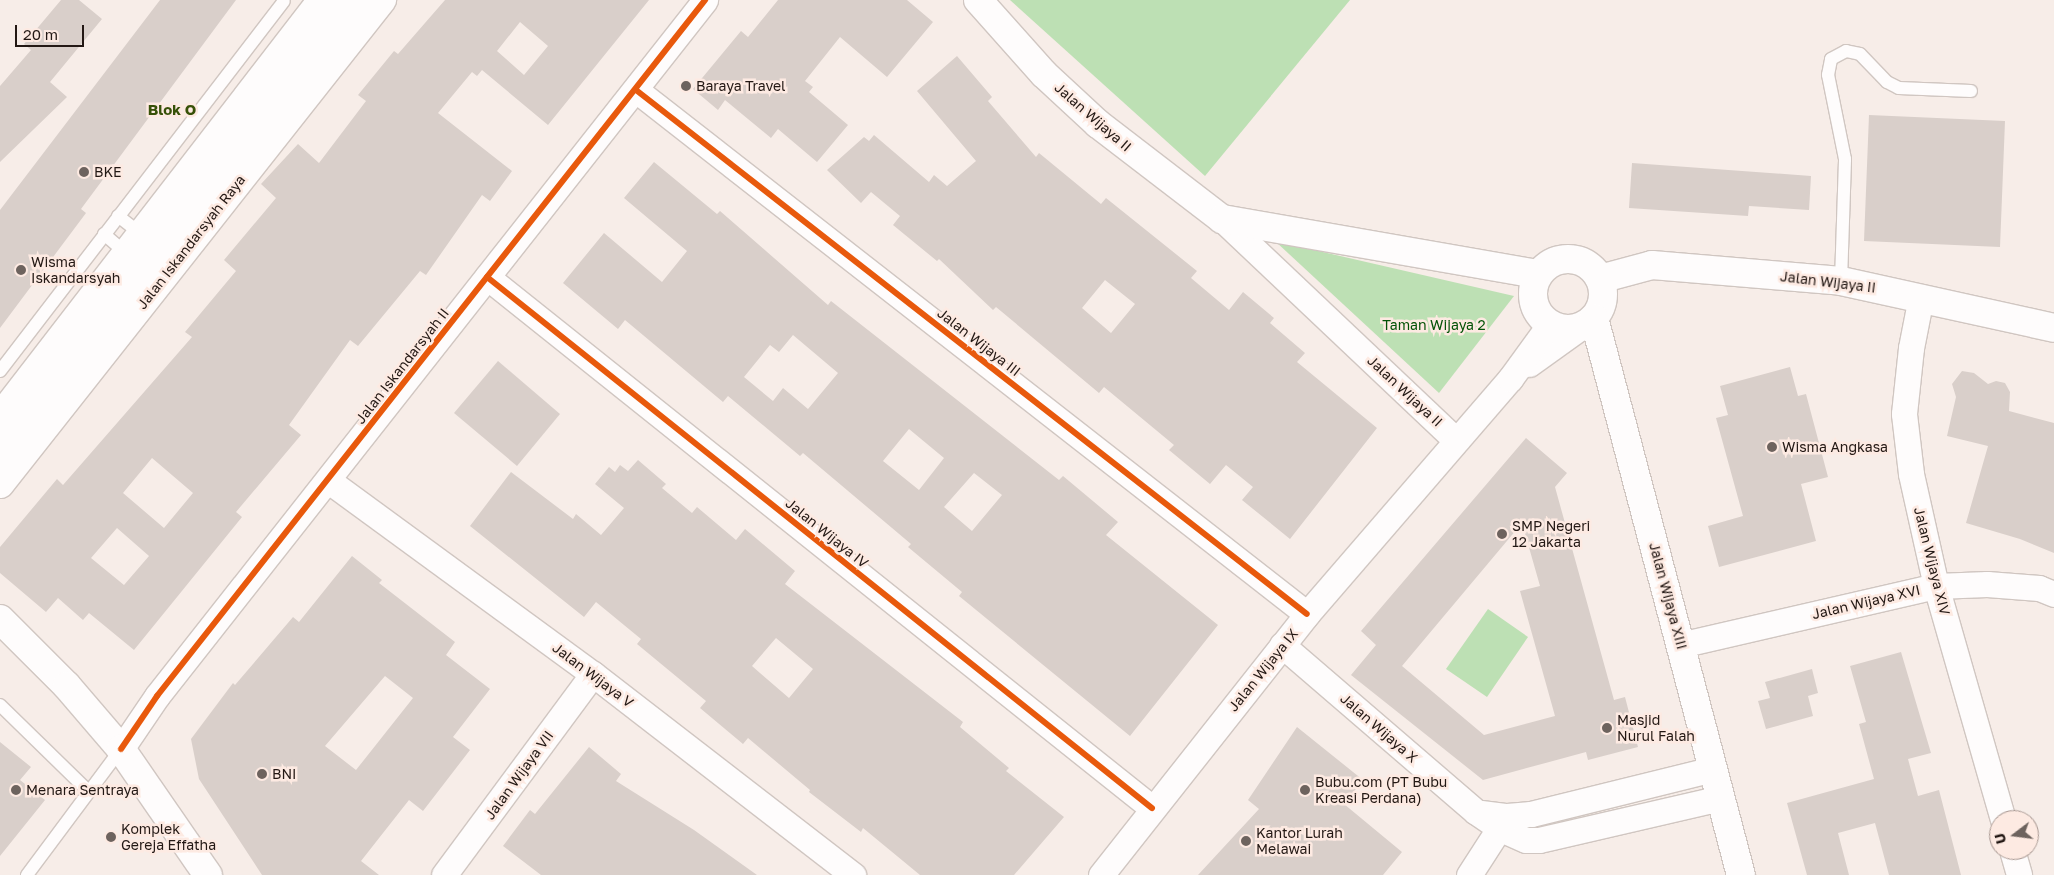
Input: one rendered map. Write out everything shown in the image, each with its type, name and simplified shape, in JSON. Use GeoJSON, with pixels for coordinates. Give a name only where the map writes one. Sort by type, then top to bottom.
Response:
{"type":"FeatureCollection","features":[{"type":"Feature","properties":{"kind":"main road"},"geometry":{"type":"LineString","coordinates":[[0,417],[322,0]]}},
{"type":"Feature","properties":{"kind":"main road"},"geometry":{"type":"LineString","coordinates":[[0,448],[352,0]]}},
{"type":"Feature","properties":{"kind":"main road","name":"Jalan Iskandarsyah Raya"},"geometry":{"type":"LineString","coordinates":[[0,484],[382,0]]}},
{"type":"Feature","properties":{"kind":"main road","name":"Jalan Wijaya II"},"geometry":{"type":"LineString","coordinates":[[978,0],[1044,74],[1098,124],[1222,219],[1538,274]]}},
{"type":"Feature","properties":{"kind":"main road"},"geometry":{"type":"LineString","coordinates":[[1572,258],[1590,266],[1600,279],[1602,299],[1588,322],[1569,329],[1550,324],[1540,315],[1533,302],[1533,288],[1538,274],[1553,261],[1572,258]]}},
{"type":"Feature","properties":{"kind":"main road","name":"Jalan Wijaya II"},"geometry":{"type":"LineString","coordinates":[[1600,279],[1652,265],[1841,281],[1921,297],[2054,328]]}},
{"type":"Feature","properties":{"kind":"main road","name":"Jalan Wijaya XIII"},"geometry":{"type":"LineString","coordinates":[[1588,322],[1680,645],[1742,875]]}},
{"type":"Feature","properties":{"kind":"main road"},"geometry":{"type":"LineString","coordinates":[[0,619],[67,686],[121,749],[208,875]]}},
{"type":"Feature","properties":{"kind":"street","name":"Jalan Iskandarsyah II"},"geometry":{"type":"LineString","coordinates":[[121,749],[157,696],[329,481],[486,277],[636,90],[705,0]]}},
{"type":"Feature","properties":{"kind":"street","name":"Jalan Wijaya III"},"geometry":{"type":"LineString","coordinates":[[636,90],[1307,614]]}},
{"type":"Feature","properties":{"kind":"street","name":"Jalan Wijaya II"},"geometry":{"type":"LineString","coordinates":[[1222,219],[1456,440]]}},
{"type":"Feature","properties":{"kind":"street","name":"Jalan Wijaya IV"},"geometry":{"type":"LineString","coordinates":[[486,277],[1152,808]]}},
{"type":"Feature","properties":{"kind":"street","name":"Jalan Wijaya XIV"},"geometry":{"type":"LineString","coordinates":[[1921,297],[1911,348],[1904,414],[1911,474],[1936,586],[2000,810]]}},
{"type":"Feature","properties":{"kind":"street","name":"Jalan Wijaya IX"},"geometry":{"type":"LineString","coordinates":[[1510,379],[1588,322]]}},
{"type":"Feature","properties":{"kind":"street","name":"Jalan Wijaya IX"},"geometry":{"type":"LineString","coordinates":[[1102,875],[1152,808],[1307,614],[1510,379],[1550,324]]}},
{"type":"Feature","properties":{"kind":"street","name":"Jalan Wijaya V"},"geometry":{"type":"LineString","coordinates":[[329,481],[593,674],[853,875]]}},
{"type":"Feature","properties":{"kind":"street","name":"Jalan Wijaya XVI"},"geometry":{"type":"LineString","coordinates":[[1680,645],[1936,586],[1986,584],[2038,588],[2054,594]]}},
{"type":"Feature","properties":{"kind":"street","name":"Jalan Wijaya X"},"geometry":{"type":"LineString","coordinates":[[1282,645],[1476,812],[1504,823],[1526,840],[1539,840],[1721,798]]}},
{"type":"Feature","properties":{"kind":"street","name":"Jalan Wijaya VII"},"geometry":{"type":"LineString","coordinates":[[452,872],[593,674]]}},
{"type":"Feature","properties":{"kind":"street","name":"Jalan Wijaya X"},"geometry":{"type":"LineString","coordinates":[[1504,823],[1531,814],[1713,769]]}},
{"type":"Feature","properties":{"kind":"street"},"geometry":{"type":"LineString","coordinates":[[1472,873],[1504,823]]}},
{"type":"Feature","properties":{"kind":"lane"},"geometry":{"type":"LineString","coordinates":[[0,371],[284,1]]}},
{"type":"Feature","properties":{"kind":"lane"},"geometry":{"type":"LineString","coordinates":[[1841,281],[1845,159],[1828,75],[1831,58],[1846,51],[1860,54],[1888,82],[1899,88],[1971,91]]}},
{"type":"Feature","properties":{"kind":"lane"},"geometry":{"type":"LineString","coordinates":[[118,216],[134,244]]}},
{"type":"Feature","properties":{"kind":"lane"},"geometry":{"type":"LineString","coordinates":[[104,234],[134,244]]}},
{"type":"Feature","properties":{"kind":"lane"},"geometry":{"type":"LineString","coordinates":[[0,705],[88,791]]}},
{"type":"Feature","properties":{"kind":"lane","name":"Jalan Iskandarsyah II"},"geometry":{"type":"LineString","coordinates":[[27,875],[121,749]]}},
{"type":"Feature","properties":{"kind":"green space"},"geometry":{"type":"Polygon","coordinates":[[[1010,0],[1350,0],[1205,176],[1010,0]]]}},
{"type":"Feature","properties":{"kind":"green space","name":"Taman Wijaya 2"},"geometry":{"type":"Polygon","coordinates":[[[1275,241],[1514,296],[1439,393],[1275,241]]]}},
{"type":"Feature","properties":{"kind":"green space"},"geometry":{"type":"Polygon","coordinates":[[[1488,609],[1528,637],[1487,697],[1446,669],[1488,609]]]}},
{"type":"Feature","properties":{"kind":"building"},"geometry":{"type":"Polygon","coordinates":[[[61,0],[79,0],[102,19],[50,82],[67,97],[0,162],[0,86],[31,50],[24,44],[61,0]]]}},
{"type":"Feature","properties":{"kind":"building"},"geometry":{"type":"Polygon","coordinates":[[[160,0],[236,0],[81,209],[86,213],[0,328],[0,210],[160,0]]]}},
{"type":"Feature","properties":{"kind":"building"},"geometry":{"type":"Polygon","coordinates":[[[445,0],[649,0],[548,125],[482,70],[477,76],[472,72],[438,113],[512,171],[490,201],[482,195],[426,275],[420,271],[358,346],[350,340],[289,425],[301,435],[236,512],[242,517],[134,650],[89,613],[83,620],[58,598],[46,612],[0,573],[0,547],[57,479],[63,485],[192,337],[185,332],[236,271],[224,260],[276,198],[261,184],[298,144],[319,163],[366,101],[358,95],[394,51],[398,54],[445,0]],[[520,22],[497,51],[524,75],[548,46],[520,22]],[[152,458],[123,493],[164,528],[193,493],[152,458]],[[117,528],[91,558],[124,585],[149,556],[117,528]]]}},
{"type":"Feature","properties":{"kind":"building"},"geometry":{"type":"Polygon","coordinates":[[[778,0],[907,0],[933,22],[887,77],[840,37],[805,81],[813,87],[809,92],[848,125],[817,162],[778,129],[771,138],[725,100],[718,110],[693,89],[741,31],[748,37],[778,0]]]}},
{"type":"Feature","properties":{"kind":"building"},"geometry":{"type":"Polygon","coordinates":[[[957,56],[992,97],[988,101],[1036,157],[1039,153],[1101,204],[1106,198],[1197,271],[1191,278],[1229,310],[1243,292],[1274,318],[1270,323],[1305,353],[1297,362],[1377,428],[1290,539],[1242,500],[1253,487],[1226,465],[1210,484],[1169,450],[1174,445],[1104,387],[1099,393],[996,307],[993,310],[939,259],[937,261],[893,225],[900,216],[871,192],[861,203],[827,170],[864,137],[869,141],[874,135],[929,182],[934,175],[947,186],[976,161],[917,91],[957,56]],[[1105,280],[1082,308],[1111,333],[1135,304],[1105,280]]]}},
{"type":"Feature","properties":{"kind":"building"},"geometry":{"type":"Polygon","coordinates":[[[1869,115],[2005,121],[2000,247],[1864,241],[1869,115]]]}},
{"type":"Feature","properties":{"kind":"building"},"geometry":{"type":"Polygon","coordinates":[[[654,162],[717,214],[720,211],[828,305],[831,301],[1059,480],[1063,476],[1118,522],[1106,535],[1218,625],[1130,736],[959,596],[962,592],[908,547],[911,544],[803,453],[800,456],[728,396],[723,402],[625,320],[618,329],[563,283],[604,233],[662,282],[687,251],[624,198],[654,162]],[[793,335],[779,352],[770,345],[744,377],[773,401],[783,388],[808,409],[838,373],[793,335]],[[909,429],[883,461],[919,490],[944,458],[909,429]],[[974,473],[944,507],[972,531],[1002,495],[974,473]]]}},
{"type":"Feature","properties":{"kind":"building"},"geometry":{"type":"Polygon","coordinates":[[[1632,163],[1811,176],[1809,210],[1749,206],[1748,216],[1629,208],[1632,163]]]}},
{"type":"Feature","properties":{"kind":"building"},"geometry":{"type":"Polygon","coordinates":[[[498,361],[560,414],[517,466],[454,413],[498,361]]]}},
{"type":"Feature","properties":{"kind":"building","name":"Wisma Angkasa"},"geometry":{"type":"Polygon","coordinates":[[[1790,367],[1798,396],[1806,394],[1828,477],[1801,484],[1816,541],[1719,567],[1708,526],[1743,516],[1716,418],[1728,415],[1720,386],[1790,367]]]}},
{"type":"Feature","properties":{"kind":"building"},"geometry":{"type":"Polygon","coordinates":[[[1962,371],[1974,373],[1988,384],[1996,381],[2005,383],[2010,392],[2009,411],[2054,423],[2054,553],[2020,539],[1966,523],[1988,446],[1947,436],[1956,397],[1952,384],[1962,371]]]}},
{"type":"Feature","properties":{"kind":"building"},"geometry":{"type":"Polygon","coordinates":[[[1526,438],[1567,473],[1555,487],[1614,700],[1625,697],[1638,747],[1588,760],[1586,752],[1483,780],[1351,675],[1376,645],[1361,631],[1526,438]],[[1522,523],[1402,666],[1484,735],[1555,716],[1520,591],[1540,586],[1522,523]]]}},
{"type":"Feature","properties":{"kind":"building"},"geometry":{"type":"Polygon","coordinates":[[[638,460],[666,484],[662,488],[692,513],[697,507],[736,540],[745,529],[795,571],[785,584],[963,722],[960,727],[1009,768],[1006,771],[1064,817],[1014,875],[920,875],[863,828],[861,832],[809,792],[810,790],[748,738],[743,744],[700,708],[706,701],[637,644],[641,639],[596,602],[584,617],[470,526],[511,472],[573,519],[576,514],[601,535],[624,508],[595,484],[609,467],[615,472],[620,465],[628,471],[638,460]],[[776,638],[752,666],[789,698],[813,669],[776,638]]]}},
{"type":"Feature","properties":{"kind":"building"},"geometry":{"type":"Polygon","coordinates":[[[352,556],[382,580],[379,583],[455,642],[446,655],[490,689],[453,737],[470,750],[423,811],[409,800],[361,861],[379,875],[262,875],[199,779],[191,739],[233,683],[235,685],[293,617],[299,622],[352,556]],[[385,676],[325,746],[356,770],[413,698],[385,676]]]}},
{"type":"Feature","properties":{"kind":"building"},"geometry":{"type":"Polygon","coordinates":[[[1901,652],[1931,753],[1908,759],[1918,796],[1939,790],[1961,875],[1889,875],[1875,823],[1838,833],[1849,875],[1807,875],[1787,803],[1874,779],[1859,724],[1866,722],[1850,666],[1901,652]]]}},
{"type":"Feature","properties":{"kind":"building"},"geometry":{"type":"Polygon","coordinates":[[[1812,669],[1818,693],[1808,696],[1813,716],[1766,729],[1758,701],[1770,698],[1765,682],[1812,669]]]}},
{"type":"Feature","properties":{"kind":"building"},"geometry":{"type":"Polygon","coordinates":[[[1297,727],[1363,780],[1344,804],[1402,852],[1383,875],[1198,875],[1259,809],[1248,800],[1297,727]]]}},
{"type":"Feature","properties":{"kind":"building","name":"Menara Sentraya"},"geometry":{"type":"Polygon","coordinates":[[[0,742],[31,767],[20,780],[45,800],[0,856],[0,742]]]}},
{"type":"Feature","properties":{"kind":"building"},"geometry":{"type":"Polygon","coordinates":[[[589,747],[621,774],[616,781],[694,830],[757,875],[541,875],[503,846],[530,810],[535,814],[589,747]]]}},
{"type":"Feature","properties":{"kind":"cycle path"},"geometry":{"type":"LineString","coordinates":[[121,749],[157,696],[705,0]]}},
{"type":"Feature","properties":{"kind":"cycle path"},"geometry":{"type":"LineString","coordinates":[[636,90],[1307,614]]}},
{"type":"Feature","properties":{"kind":"cycle path"},"geometry":{"type":"LineString","coordinates":[[487,277],[1152,808]]}},
{"type":"Feature","properties":{"kind":"place","name":"Baraya Travel"},"geometry":{"type":"Point","coordinates":[686,86]}},
{"type":"Feature","properties":{"kind":"place","name":"BKE"},"geometry":{"type":"Point","coordinates":[84,172]}},
{"type":"Feature","properties":{"kind":"place","name":"Wisma Iskandarsyah"},"geometry":{"type":"Point","coordinates":[21,270]}},
{"type":"Feature","properties":{"kind":"place","name":"Wisma Angkasa"},"geometry":{"type":"Point","coordinates":[1772,447]}},
{"type":"Feature","properties":{"kind":"place","name":"SMP Negeri 12 Jakarta"},"geometry":{"type":"Point","coordinates":[1502,534]}},
{"type":"Feature","properties":{"kind":"place","name":"Masjid Nurul Falah"},"geometry":{"type":"Point","coordinates":[1607,728]}},
{"type":"Feature","properties":{"kind":"place","name":"BNI"},"geometry":{"type":"Point","coordinates":[262,774]}},
{"type":"Feature","properties":{"kind":"place","name":"Menara Sentraya"},"geometry":{"type":"Point","coordinates":[16,790]}},
{"type":"Feature","properties":{"kind":"place","name":"Bubu.com (PT Bubu Kreasi Perdana)"},"geometry":{"type":"Point","coordinates":[1305,790]}},
{"type":"Feature","properties":{"kind":"place","name":"Komplek Gereja Effatha"},"geometry":{"type":"Point","coordinates":[111,837]}},
{"type":"Feature","properties":{"kind":"place","name":"Kantor Lurah Melawai"},"geometry":{"type":"Point","coordinates":[1246,841]}},
{"type":"Feature","properties":{"kind":"district","name":"Blok O"},"geometry":{"type":"Point","coordinates":[172,110]}}]}
